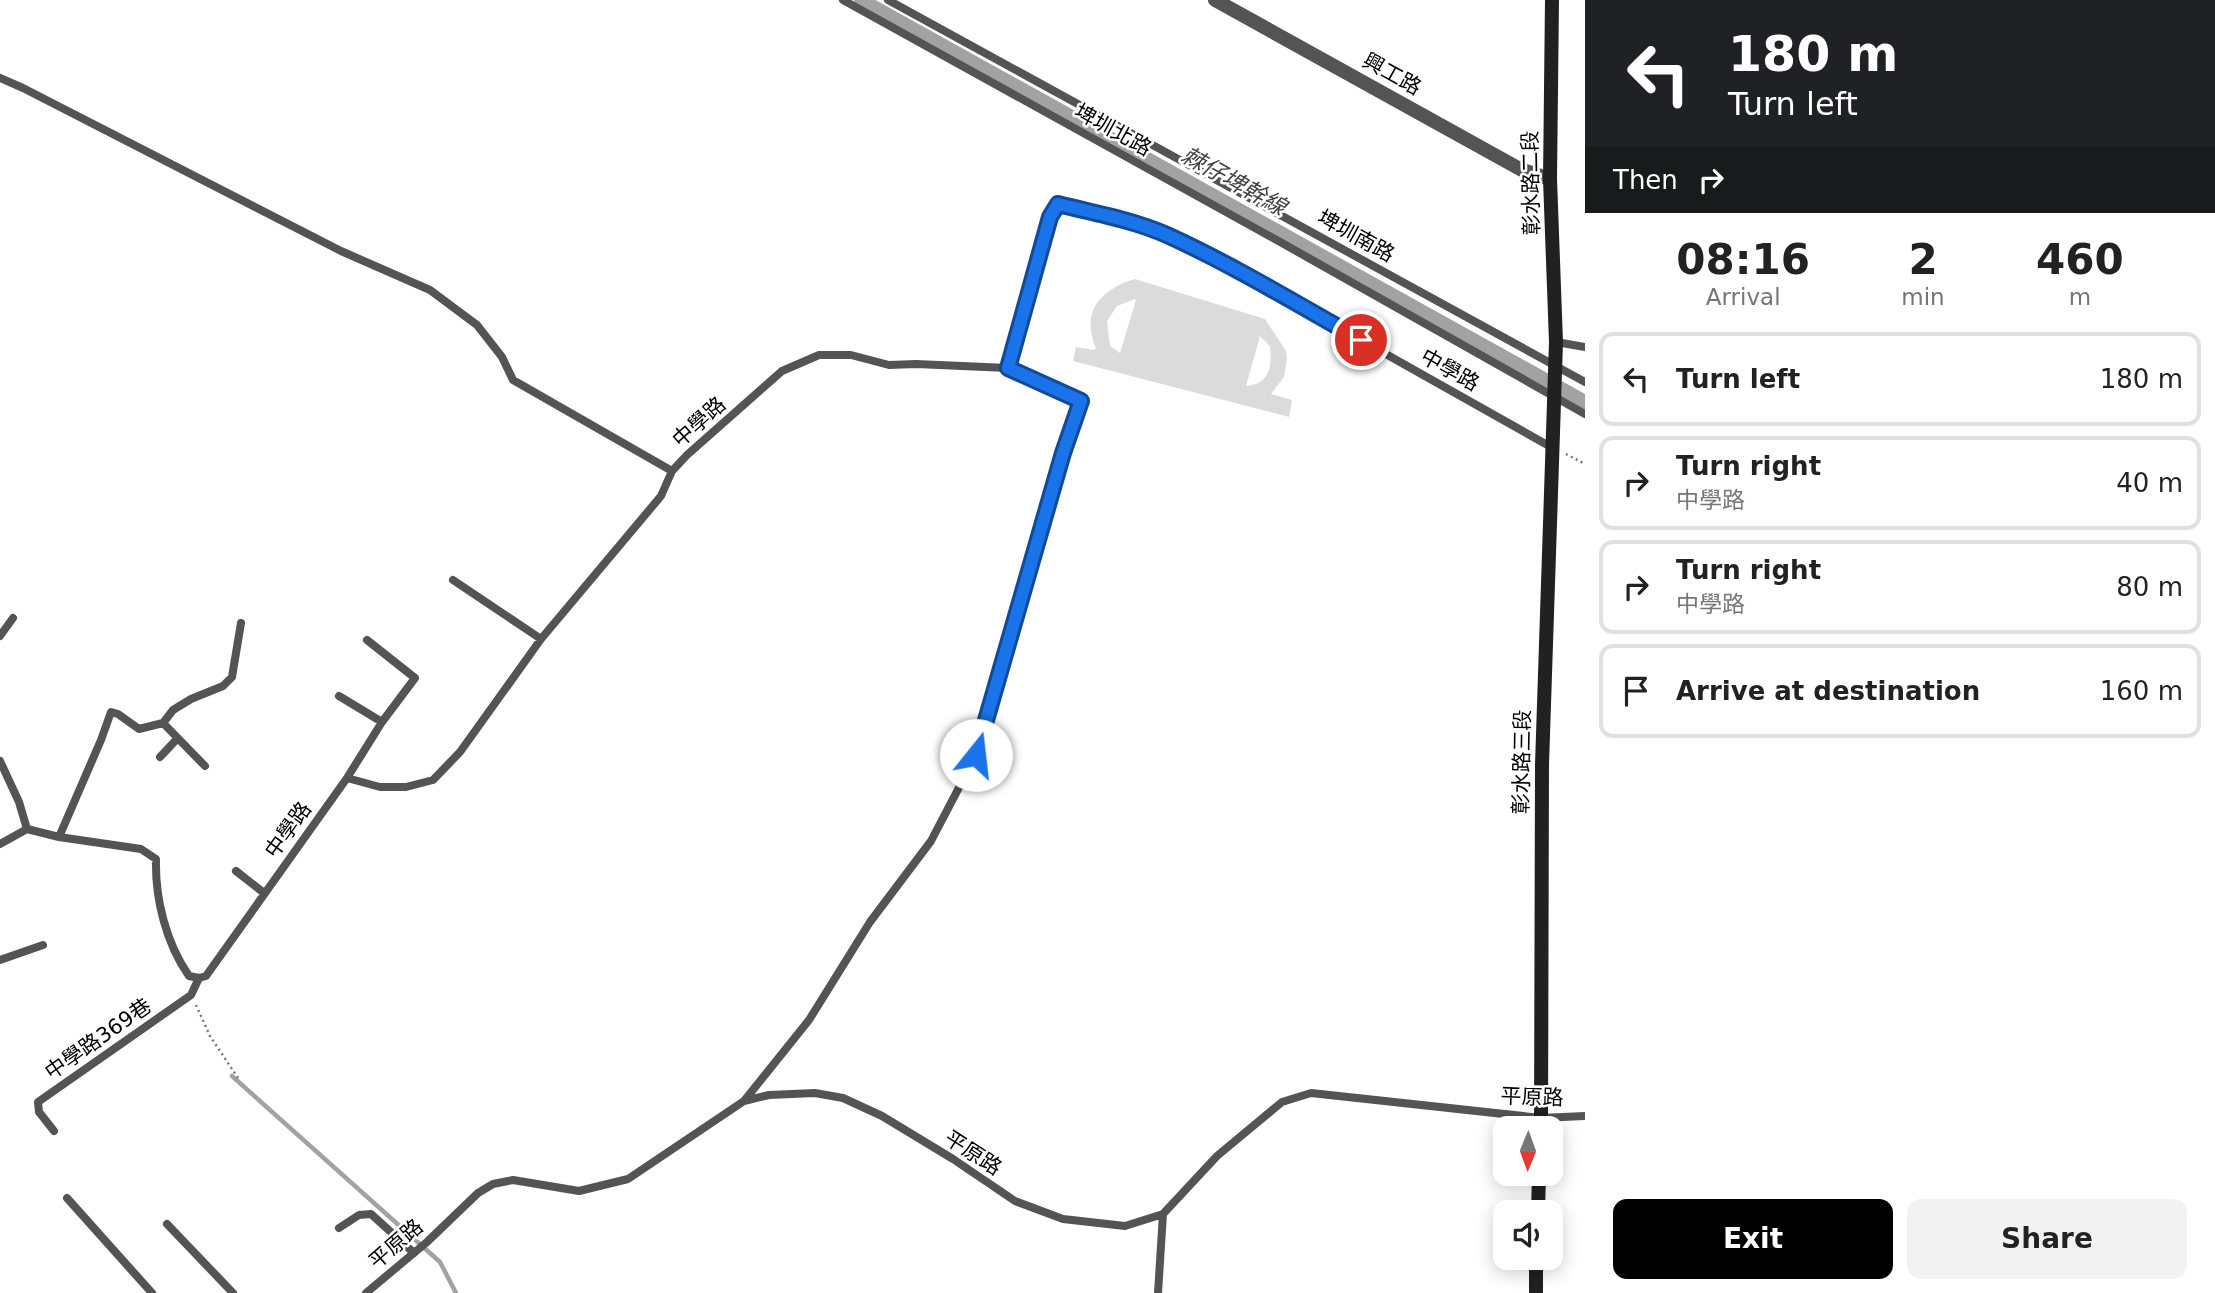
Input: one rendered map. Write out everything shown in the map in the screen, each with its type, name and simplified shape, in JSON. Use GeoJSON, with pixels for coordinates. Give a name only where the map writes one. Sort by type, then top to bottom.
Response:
{"type":"FeatureCollection","features":[{"type":"Feature","properties":{"kind":"main road","name":"彰水路二段"},"geometry":{"type":"LineString","coordinates":[[1552,0],[1550,179],[1556,342],[1553,397]]}},
{"type":"Feature","properties":{"kind":"main road","name":"彰水路三段"},"geometry":{"type":"LineString","coordinates":[[1541,1116],[1542,765],[1553,397]]}},
{"type":"Feature","properties":{"kind":"main road"},"geometry":{"type":"LineString","coordinates":[[1536,1270],[1536,1293]]}},
{"type":"Feature","properties":{"kind":"street","name":"興工路"},"geometry":{"type":"LineString","coordinates":[[1215,0],[1520,169],[1550,179]]}},
{"type":"Feature","properties":{"kind":"lane","name":"埤圳北路"},"geometry":{"type":"LineString","coordinates":[[843,0],[1585,414]]}},
{"type":"Feature","properties":{"kind":"lane","name":"埤圳南路"},"geometry":{"type":"LineString","coordinates":[[888,0],[1585,382]]}},
{"type":"Feature","properties":{"kind":"lane"},"geometry":{"type":"LineString","coordinates":[[0,78],[341,251],[429,289],[477,326],[502,357],[513,380],[672,471]]}},
{"type":"Feature","properties":{"kind":"lane","name":"中學路"},"geometry":{"type":"LineString","coordinates":[[199,978],[206,976],[347,778],[393,787],[406,787],[433,780],[460,752],[541,639],[661,496],[672,471],[782,371],[819,355],[851,355],[889,365],[1008,368],[1050,217],[1058,204],[1166,234],[1265,286],[1551,447]]}},
{"type":"Feature","properties":{"kind":"lane"},"geometry":{"type":"LineString","coordinates":[[1556,342],[1585,347]]}},
{"type":"Feature","properties":{"kind":"lane"},"geometry":{"type":"LineString","coordinates":[[744,1101],[809,1020],[870,922],[931,841],[976,755],[1063,453],[1081,401],[1008,368]]}},
{"type":"Feature","properties":{"kind":"lane"},"geometry":{"type":"LineString","coordinates":[[453,580],[541,639]]}},
{"type":"Feature","properties":{"kind":"lane"},"geometry":{"type":"LineString","coordinates":[[0,636],[13,618]]}},
{"type":"Feature","properties":{"kind":"lane"},"geometry":{"type":"LineString","coordinates":[[58,837],[102,740],[111,712],[139,729],[163,723],[173,710],[191,699],[223,686],[232,677],[241,623]]}},
{"type":"Feature","properties":{"kind":"lane"},"geometry":{"type":"LineString","coordinates":[[347,778],[382,722],[415,678],[367,640]]}},
{"type":"Feature","properties":{"kind":"lane"},"geometry":{"type":"LineString","coordinates":[[339,696],[382,722]]}},
{"type":"Feature","properties":{"kind":"lane"},"geometry":{"type":"LineString","coordinates":[[163,723],[205,766]]}},
{"type":"Feature","properties":{"kind":"lane"},"geometry":{"type":"LineString","coordinates":[[160,757],[177,739]]}},
{"type":"Feature","properties":{"kind":"lane"},"geometry":{"type":"LineString","coordinates":[[0,761],[27,829]]}},
{"type":"Feature","properties":{"kind":"lane"},"geometry":{"type":"LineString","coordinates":[[0,844],[27,829],[58,837],[141,849],[156,859],[155,880],[170,945],[189,976],[199,978]]}},
{"type":"Feature","properties":{"kind":"lane"},"geometry":{"type":"LineString","coordinates":[[236,871],[264,893]]}},
{"type":"Feature","properties":{"kind":"lane"},"geometry":{"type":"LineString","coordinates":[[0,960],[43,945]]}},
{"type":"Feature","properties":{"kind":"lane","name":"中學路369巷"},"geometry":{"type":"LineString","coordinates":[[54,1130],[39,1112],[38,1102],[191,995],[199,978]]}},
{"type":"Feature","properties":{"kind":"lane","name":"平原路"},"geometry":{"type":"LineString","coordinates":[[366,1293],[414,1253],[478,1193],[493,1184],[513,1180],[579,1191],[628,1178],[744,1101],[769,1095],[815,1093],[843,1098],[905,1130],[1015,1201],[1063,1219],[1125,1226],[1163,1213],[1217,1156],[1282,1102],[1311,1093],[1493,1117]]}},
{"type":"Feature","properties":{"kind":"lane","name":"平原路"},"geometry":{"type":"LineString","coordinates":[[1563,1120],[1585,1116]]}},
{"type":"Feature","properties":{"kind":"lane"},"geometry":{"type":"LineString","coordinates":[[67,1198],[152,1293]]}},
{"type":"Feature","properties":{"kind":"lane"},"geometry":{"type":"LineString","coordinates":[[1158,1293],[1163,1213]]}},
{"type":"Feature","properties":{"kind":"lane"},"geometry":{"type":"LineString","coordinates":[[339,1228],[359,1215],[371,1214],[414,1253]]}},
{"type":"Feature","properties":{"kind":"lane"},"geometry":{"type":"LineString","coordinates":[[167,1224],[233,1293]]}},
{"type":"Feature","properties":{"kind":"path"},"geometry":{"type":"LineString","coordinates":[[1551,447],[1585,464]]}},
{"type":"Feature","properties":{"kind":"path"},"geometry":{"type":"LineString","coordinates":[[191,995],[210,1036],[238,1078]]}},
{"type":"Feature","properties":{"kind":"shaded area"},"geometry":{"type":"Polygon","coordinates":[[[1135,279],[1265,319],[1286,351],[1284,377],[1271,394],[1292,400],[1289,417],[1073,361],[1076,347],[1096,348],[1092,335],[1092,313],[1104,296],[1123,283],[1135,279]],[[1136,300],[1117,306],[1107,321],[1110,346],[1120,353],[1136,300]],[[1260,336],[1246,386],[1260,382],[1270,367],[1270,346],[1260,336]]]}},
{"type":"Feature","properties":{"kind":"waterway","name":"棘仔埤幹線"},"geometry":{"type":"LineString","coordinates":[[861,0],[1585,402]]}},
{"type":"Feature","properties":{"kind":"waterway"},"geometry":{"type":"LineString","coordinates":[[232,1076],[440,1262],[456,1293]]}},
{"type":"Feature","properties":{"kind":"route"},"geometry":{"type":"LineString","coordinates":[[976,755],[1063,453],[1081,401],[1008,368],[1050,217],[1058,204],[1166,234],[1361,340]]}}]}
